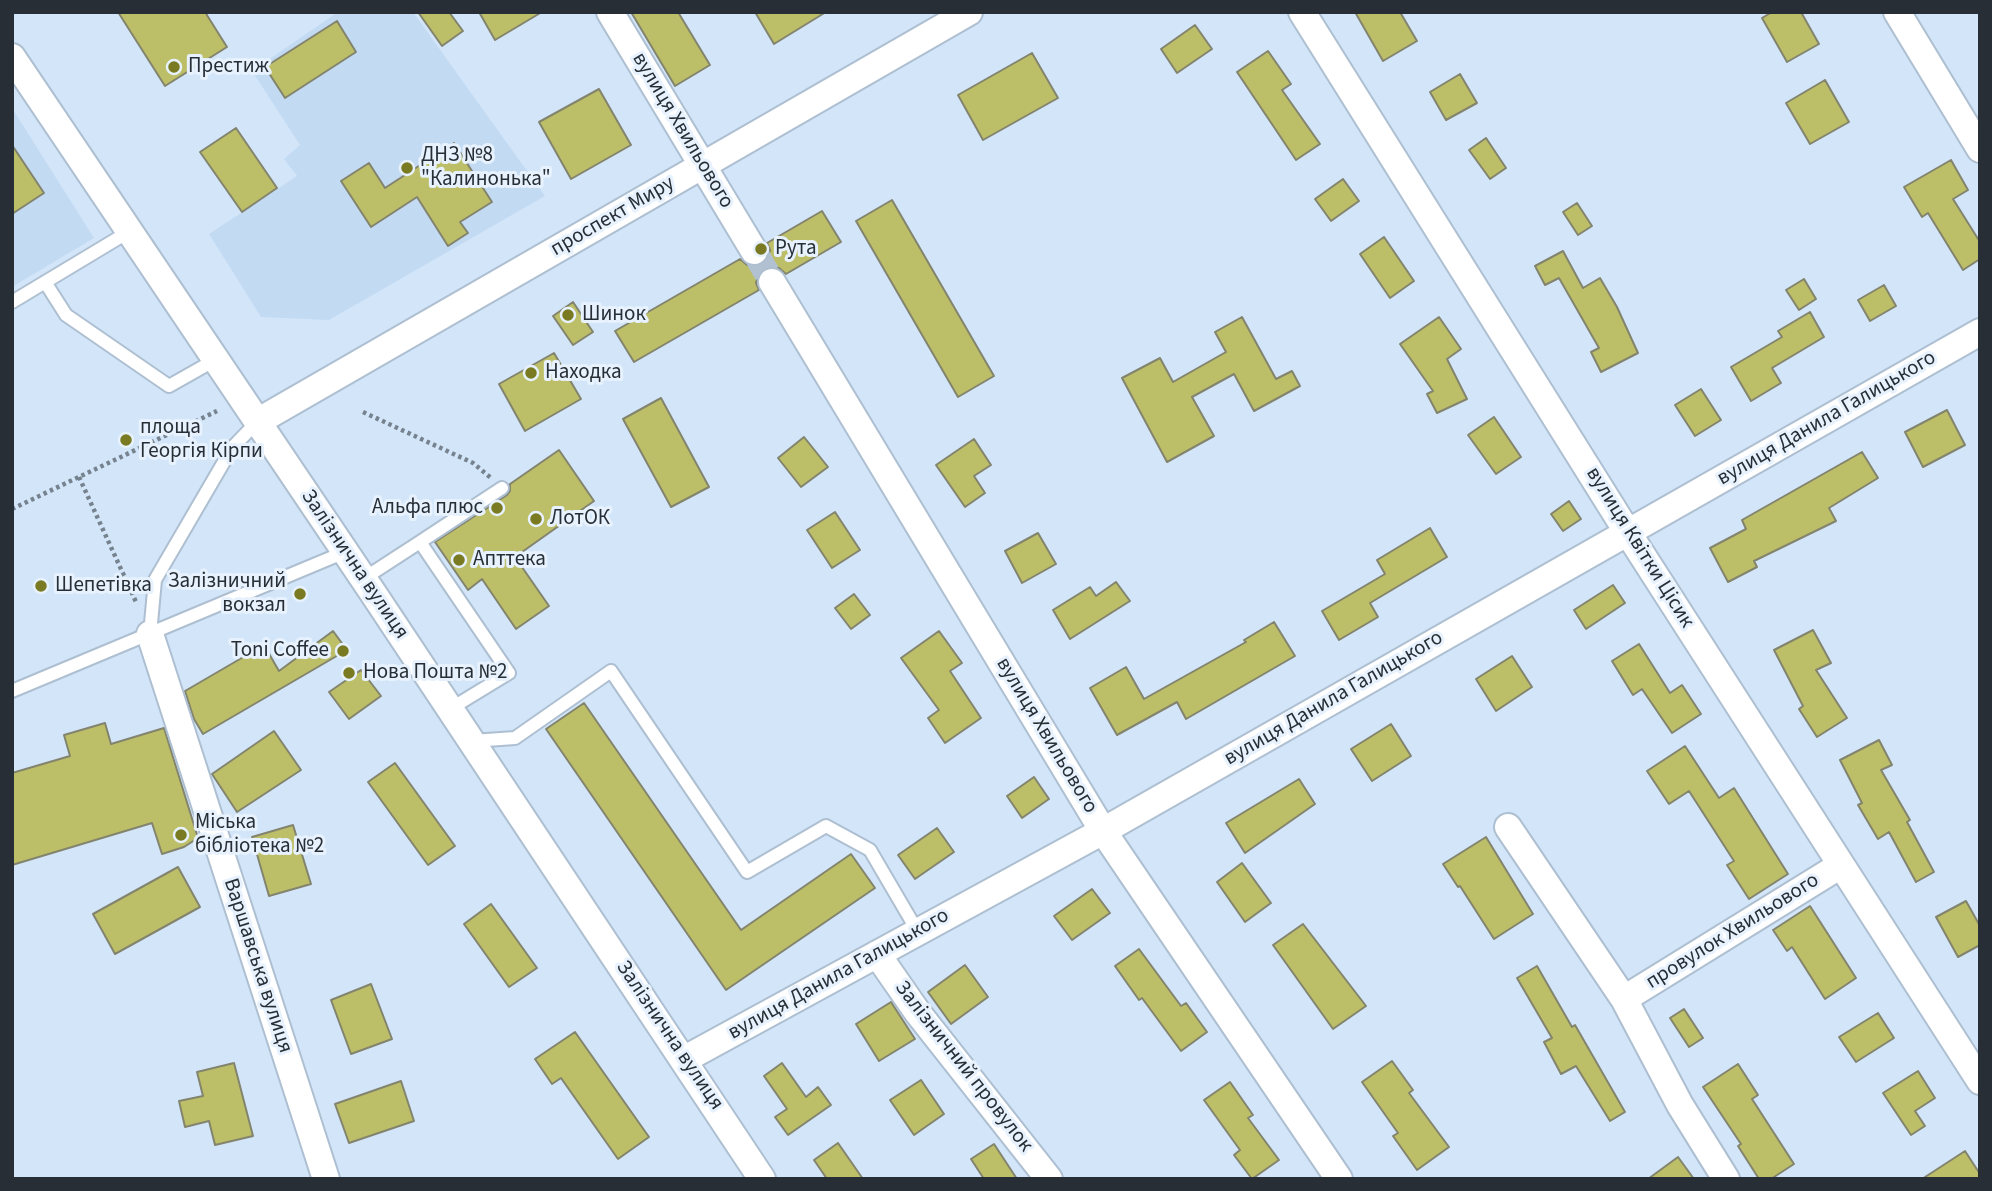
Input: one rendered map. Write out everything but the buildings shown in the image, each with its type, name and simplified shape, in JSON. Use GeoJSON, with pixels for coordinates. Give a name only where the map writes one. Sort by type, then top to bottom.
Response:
{"type":"FeatureCollection","features":[{"type":"Feature","properties":{"kind":"street","name":"вулиця Хвильового"},"geometry":{"type":"LineString","coordinates":[[610,12],[754,250]]}},
{"type":"Feature","properties":{"kind":"street","name":"проспект Миру"},"geometry":{"type":"LineString","coordinates":[[257,422],[970,12]]}},
{"type":"Feature","properties":{"kind":"street","name":"вулиця Квітки Цісик"},"geometry":{"type":"LineString","coordinates":[[1302,12],[1628,533],[1980,1081]]}},
{"type":"Feature","properties":{"kind":"street"},"geometry":{"type":"LineString","coordinates":[[1897,12],[1980,149]]}},
{"type":"Feature","properties":{"kind":"street","name":"Залізнична вулиця"},"geometry":{"type":"LineString","coordinates":[[12,57],[685,1059],[762,1179]]}},
{"type":"Feature","properties":{"kind":"street","name":"вулиця Хвильового"},"geometry":{"type":"LineString","coordinates":[[772,282],[1103,831],[1339,1179]]}},
{"type":"Feature","properties":{"kind":"street","name":"вулиця Данила Галицького"},"geometry":{"type":"LineString","coordinates":[[685,1059],[1103,831],[1980,332]]}},
{"type":"Feature","properties":{"kind":"street","name":"Варшавська вулиця"},"geometry":{"type":"LineString","coordinates":[[150,634],[326,1179]]}},
{"type":"Feature","properties":{"kind":"street","name":"провулок Хвильового"},"geometry":{"type":"LineString","coordinates":[[1508,827],[1623,999],[1680,1105],[1726,1179]]}},
{"type":"Feature","properties":{"kind":"street","name":"провулок Хвильового"},"geometry":{"type":"LineString","coordinates":[[1623,999],[1842,865]]}},
{"type":"Feature","properties":{"kind":"street","name":"Залізничний провулок"},"geometry":{"type":"LineString","coordinates":[[877,954],[918,1013],[1049,1179]]}},
{"type":"Feature","properties":{"kind":"lane"},"geometry":{"type":"LineString","coordinates":[[12,302],[130,231]]}},
{"type":"Feature","properties":{"kind":"lane"},"geometry":{"type":"LineString","coordinates":[[45,282],[66,315],[169,386],[215,360]]}},
{"type":"Feature","properties":{"kind":"lane"},"geometry":{"type":"LineString","coordinates":[[150,634],[155,580],[233,448],[257,422]]}},
{"type":"Feature","properties":{"kind":"lane"},"geometry":{"type":"LineString","coordinates":[[363,579],[502,488]]}},
{"type":"Feature","properties":{"kind":"lane"},"geometry":{"type":"LineString","coordinates":[[420,542],[509,673],[450,709]]}},
{"type":"Feature","properties":{"kind":"lane"},"geometry":{"type":"LineString","coordinates":[[12,691],[345,552]]}},
{"type":"Feature","properties":{"kind":"lane"},"geometry":{"type":"LineString","coordinates":[[471,741],[515,738],[611,671],[747,872],[826,826],[870,850],[918,932]]}},
{"type":"Feature","properties":{"kind":"path"},"geometry":{"type":"LineString","coordinates":[[12,509],[216,411]]}},
{"type":"Feature","properties":{"kind":"path"},"geometry":{"type":"LineString","coordinates":[[363,412],[473,463],[502,488]]}},
{"type":"Feature","properties":{"kind":"path"},"geometry":{"type":"LineString","coordinates":[[79,477],[150,634]]}},
{"type":"Feature","properties":{"kind":"shaded area","name":"ДНЗ №8 \"Калинонька\""},"geometry":{"type":"Polygon","coordinates":[[[338,12],[413,12],[545,196],[329,320],[261,317],[209,234],[297,176],[284,159],[300,145],[252,71],[338,12]]]}},
{"type":"Feature","properties":{"kind":"shaded area"},"geometry":{"type":"Polygon","coordinates":[[[12,108],[94,238],[12,287],[12,108]]]}},
{"type":"Feature","properties":{"kind":"tunnel"},"geometry":{"type":"LineString","coordinates":[[754,251],[772,282]]}},
{"type":"Feature","properties":{"kind":"place","name":"Престиж"},"geometry":{"type":"Point","coordinates":[174,67]}},
{"type":"Feature","properties":{"kind":"place","name":"ДНЗ №8 \"Калинонька\""},"geometry":{"type":"Point","coordinates":[407,168]}},
{"type":"Feature","properties":{"kind":"place","name":"Рута"},"geometry":{"type":"Point","coordinates":[761,249]}},
{"type":"Feature","properties":{"kind":"place","name":"Шинок"},"geometry":{"type":"Point","coordinates":[568,315]}},
{"type":"Feature","properties":{"kind":"place","name":"Находка"},"geometry":{"type":"Point","coordinates":[531,373]}},
{"type":"Feature","properties":{"kind":"place","name":"площа Георгія Кірпи"},"geometry":{"type":"Point","coordinates":[126,440]}},
{"type":"Feature","properties":{"kind":"place","name":"Альфа плюс"},"geometry":{"type":"Point","coordinates":[497,508]}},
{"type":"Feature","properties":{"kind":"place","name":"ЛотОК"},"geometry":{"type":"Point","coordinates":[536,519]}},
{"type":"Feature","properties":{"kind":"place","name":"Апттека"},"geometry":{"type":"Point","coordinates":[459,560]}},
{"type":"Feature","properties":{"kind":"place","name":"Шепетівка"},"geometry":{"type":"Point","coordinates":[41,586]}},
{"type":"Feature","properties":{"kind":"place","name":"Залізничний вокзал"},"geometry":{"type":"Point","coordinates":[300,594]}},
{"type":"Feature","properties":{"kind":"place","name":"Toni Coffee"},"geometry":{"type":"Point","coordinates":[343,651]}},
{"type":"Feature","properties":{"kind":"place","name":"Нова Пошта №2"},"geometry":{"type":"Point","coordinates":[349,673]}},
{"type":"Feature","properties":{"kind":"place","name":"Міська бібліотека №2"},"geometry":{"type":"Point","coordinates":[181,835]}}]}
